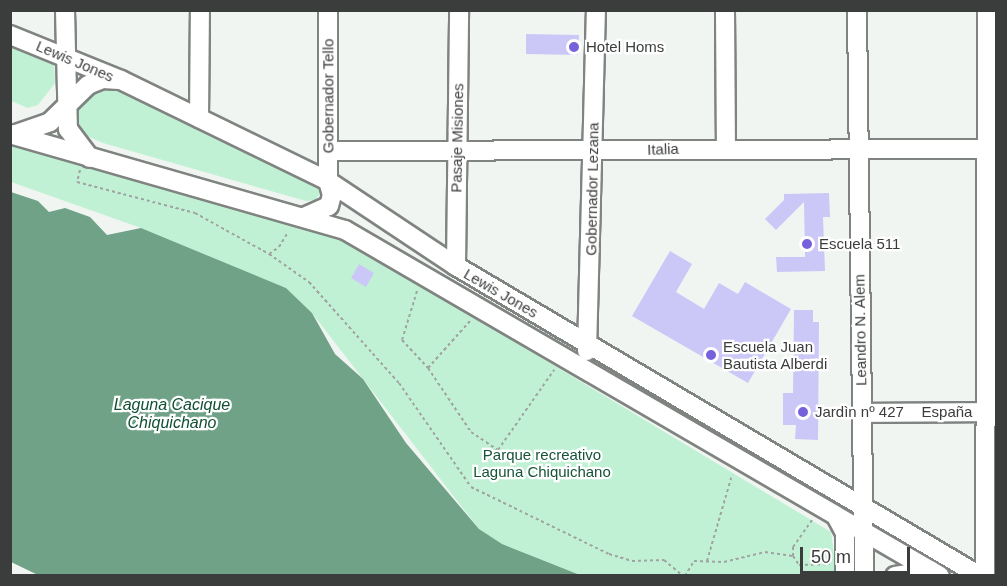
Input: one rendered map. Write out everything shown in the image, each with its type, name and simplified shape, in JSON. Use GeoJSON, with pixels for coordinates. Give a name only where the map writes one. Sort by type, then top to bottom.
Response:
{"type":"FeatureCollection","features":[{"type":"Feature","properties":{"kind":"street"},"geometry":{"type":"LineString","coordinates":[[65,10],[64,55],[70,99],[68,129],[86,162]]}},
{"type":"Feature","properties":{"kind":"street"},"geometry":{"type":"LineString","coordinates":[[199,118],[200,10]]}},
{"type":"Feature","properties":{"kind":"street","name":"Gobernador Tello"},"geometry":{"type":"LineString","coordinates":[[298,220],[329,206],[332,195],[328,181],[328,10]]}},
{"type":"Feature","properties":{"kind":"street","name":"Pasaje Misiones"},"geometry":{"type":"LineString","coordinates":[[456,266],[459,10]]}},
{"type":"Feature","properties":{"kind":"street","name":"Gobernador Lezana"},"geometry":{"type":"LineString","coordinates":[[584,368],[589,344],[596,10]]}},
{"type":"Feature","properties":{"kind":"street"},"geometry":{"type":"LineString","coordinates":[[725,10],[726,147]]}},
{"type":"Feature","properties":{"kind":"street","name":"Leandro N. Alem"},"geometry":{"type":"LineString","coordinates":[[857,10],[864,576]]}},
{"type":"Feature","properties":{"kind":"street"},"geometry":{"type":"LineString","coordinates":[[985,576],[991,412],[992,149],[987,10]]}},
{"type":"Feature","properties":{"kind":"street","name":"Lewis Jones"},"geometry":{"type":"LineString","coordinates":[[10,35],[121,80],[328,181],[456,266],[980,576]]}},
{"type":"Feature","properties":{"kind":"street"},"geometry":{"type":"LineString","coordinates":[[12,134],[50,122],[70,99],[103,79],[121,80]]}},
{"type":"Feature","properties":{"kind":"street","name":"Lewis Jones"},"geometry":{"type":"LineString","coordinates":[[12,134],[86,162],[298,220],[345,230],[584,368],[829,519],[863,532],[936,573]]}},
{"type":"Feature","properties":{"kind":"street","name":"Italia"},"geometry":{"type":"LineString","coordinates":[[329,151],[593,151],[726,147],[992,149]]}},
{"type":"Feature","properties":{"kind":"street","name":"España"},"geometry":{"type":"LineString","coordinates":[[861,413],[991,412]]}},
{"type":"Feature","properties":{"kind":"street"},"geometry":{"type":"LineString","coordinates":[[829,519],[845,533],[842,569]]}},
{"type":"Feature","properties":{"kind":"street"},"geometry":{"type":"LineString","coordinates":[[895,576],[936,573]]}},
{"type":"Feature","properties":{"kind":"path"},"geometry":{"type":"LineString","coordinates":[[86,162],[77,182],[195,213],[269,254],[309,282],[399,383],[471,487],[609,555],[632,561],[664,560],[684,576],[694,561],[724,562],[765,552],[793,556]]}},
{"type":"Feature","properties":{"kind":"path"},"geometry":{"type":"LineString","coordinates":[[269,254],[279,247],[298,220]]}},
{"type":"Feature","properties":{"kind":"path"},"geometry":{"type":"LineString","coordinates":[[419,282],[402,340],[428,368],[471,432],[498,450],[559,362]]}},
{"type":"Feature","properties":{"kind":"path"},"geometry":{"type":"LineString","coordinates":[[428,368],[476,315]]}},
{"type":"Feature","properties":{"kind":"path"},"geometry":{"type":"LineString","coordinates":[[706,561],[733,470]]}},
{"type":"Feature","properties":{"kind":"path"},"geometry":{"type":"LineString","coordinates":[[829,519],[813,518],[793,547],[793,556],[799,565],[842,569]]}},
{"type":"Feature","properties":{"kind":"green space"},"geometry":{"type":"Polygon","coordinates":[[[10,45],[54,64],[55,83],[38,105],[28,108],[11,101],[10,45]]]}},
{"type":"Feature","properties":{"kind":"green space"},"geometry":{"type":"Polygon","coordinates":[[[122,85],[322,185],[321,193],[315,200],[306,201],[103,143],[87,136],[77,122],[80,104],[89,89],[122,85]]]}},
{"type":"Feature","properties":{"kind":"green space","name":"Parque recreativo Laguna Chiquichano"},"geometry":{"type":"Polygon","coordinates":[[[11,142],[344,239],[831,532],[837,575],[580,575],[501,544],[479,529],[312,313],[286,288],[141,228],[11,182],[11,142]]]}},
{"type":"Feature","properties":{"kind":"water","name":"Laguna Cacique Chiquichano"},"geometry":{"type":"Polygon","coordinates":[[[11,192],[38,201],[49,212],[65,208],[90,217],[107,235],[141,228],[286,288],[312,313],[335,354],[363,379],[406,443],[479,529],[502,544],[580,575],[40,576],[11,562],[11,192]]]}},
{"type":"Feature","properties":{"kind":"building"},"geometry":{"type":"Polygon","coordinates":[[[526,34],[579,35],[578,55],[526,54],[526,34]]]}},
{"type":"Feature","properties":{"kind":"building"},"geometry":{"type":"Polygon","coordinates":[[[829,193],[830,217],[823,217],[825,271],[777,272],[776,257],[805,257],[804,202],[776,230],[765,219],[784,200],[784,194],[829,193]]]}},
{"type":"Feature","properties":{"kind":"building"},"geometry":{"type":"Polygon","coordinates":[[[670,251],[692,264],[676,292],[704,309],[719,283],[738,294],[745,282],[791,309],[748,383],[632,316],[670,251]]]}},
{"type":"Feature","properties":{"kind":"building"},"geometry":{"type":"Polygon","coordinates":[[[359,264],[374,273],[366,287],[351,278],[359,264]]]}},
{"type":"Feature","properties":{"kind":"building"},"geometry":{"type":"Polygon","coordinates":[[[794,310],[813,310],[813,322],[819,322],[818,440],[795,439],[796,425],[783,425],[783,393],[793,393],[794,310]]]}},
{"type":"Feature","properties":{"kind":"place","name":"Hotel Homs"},"geometry":{"type":"Point","coordinates":[574,47]}},
{"type":"Feature","properties":{"kind":"place","name":"Escuela 511"},"geometry":{"type":"Point","coordinates":[807,244]}},
{"type":"Feature","properties":{"kind":"place","name":"Escuela Juan Bautista Alberdi"},"geometry":{"type":"Point","coordinates":[711,355]}},
{"type":"Feature","properties":{"kind":"place","name":"Jardìn nº 427"},"geometry":{"type":"Point","coordinates":[803,412]}}]}
